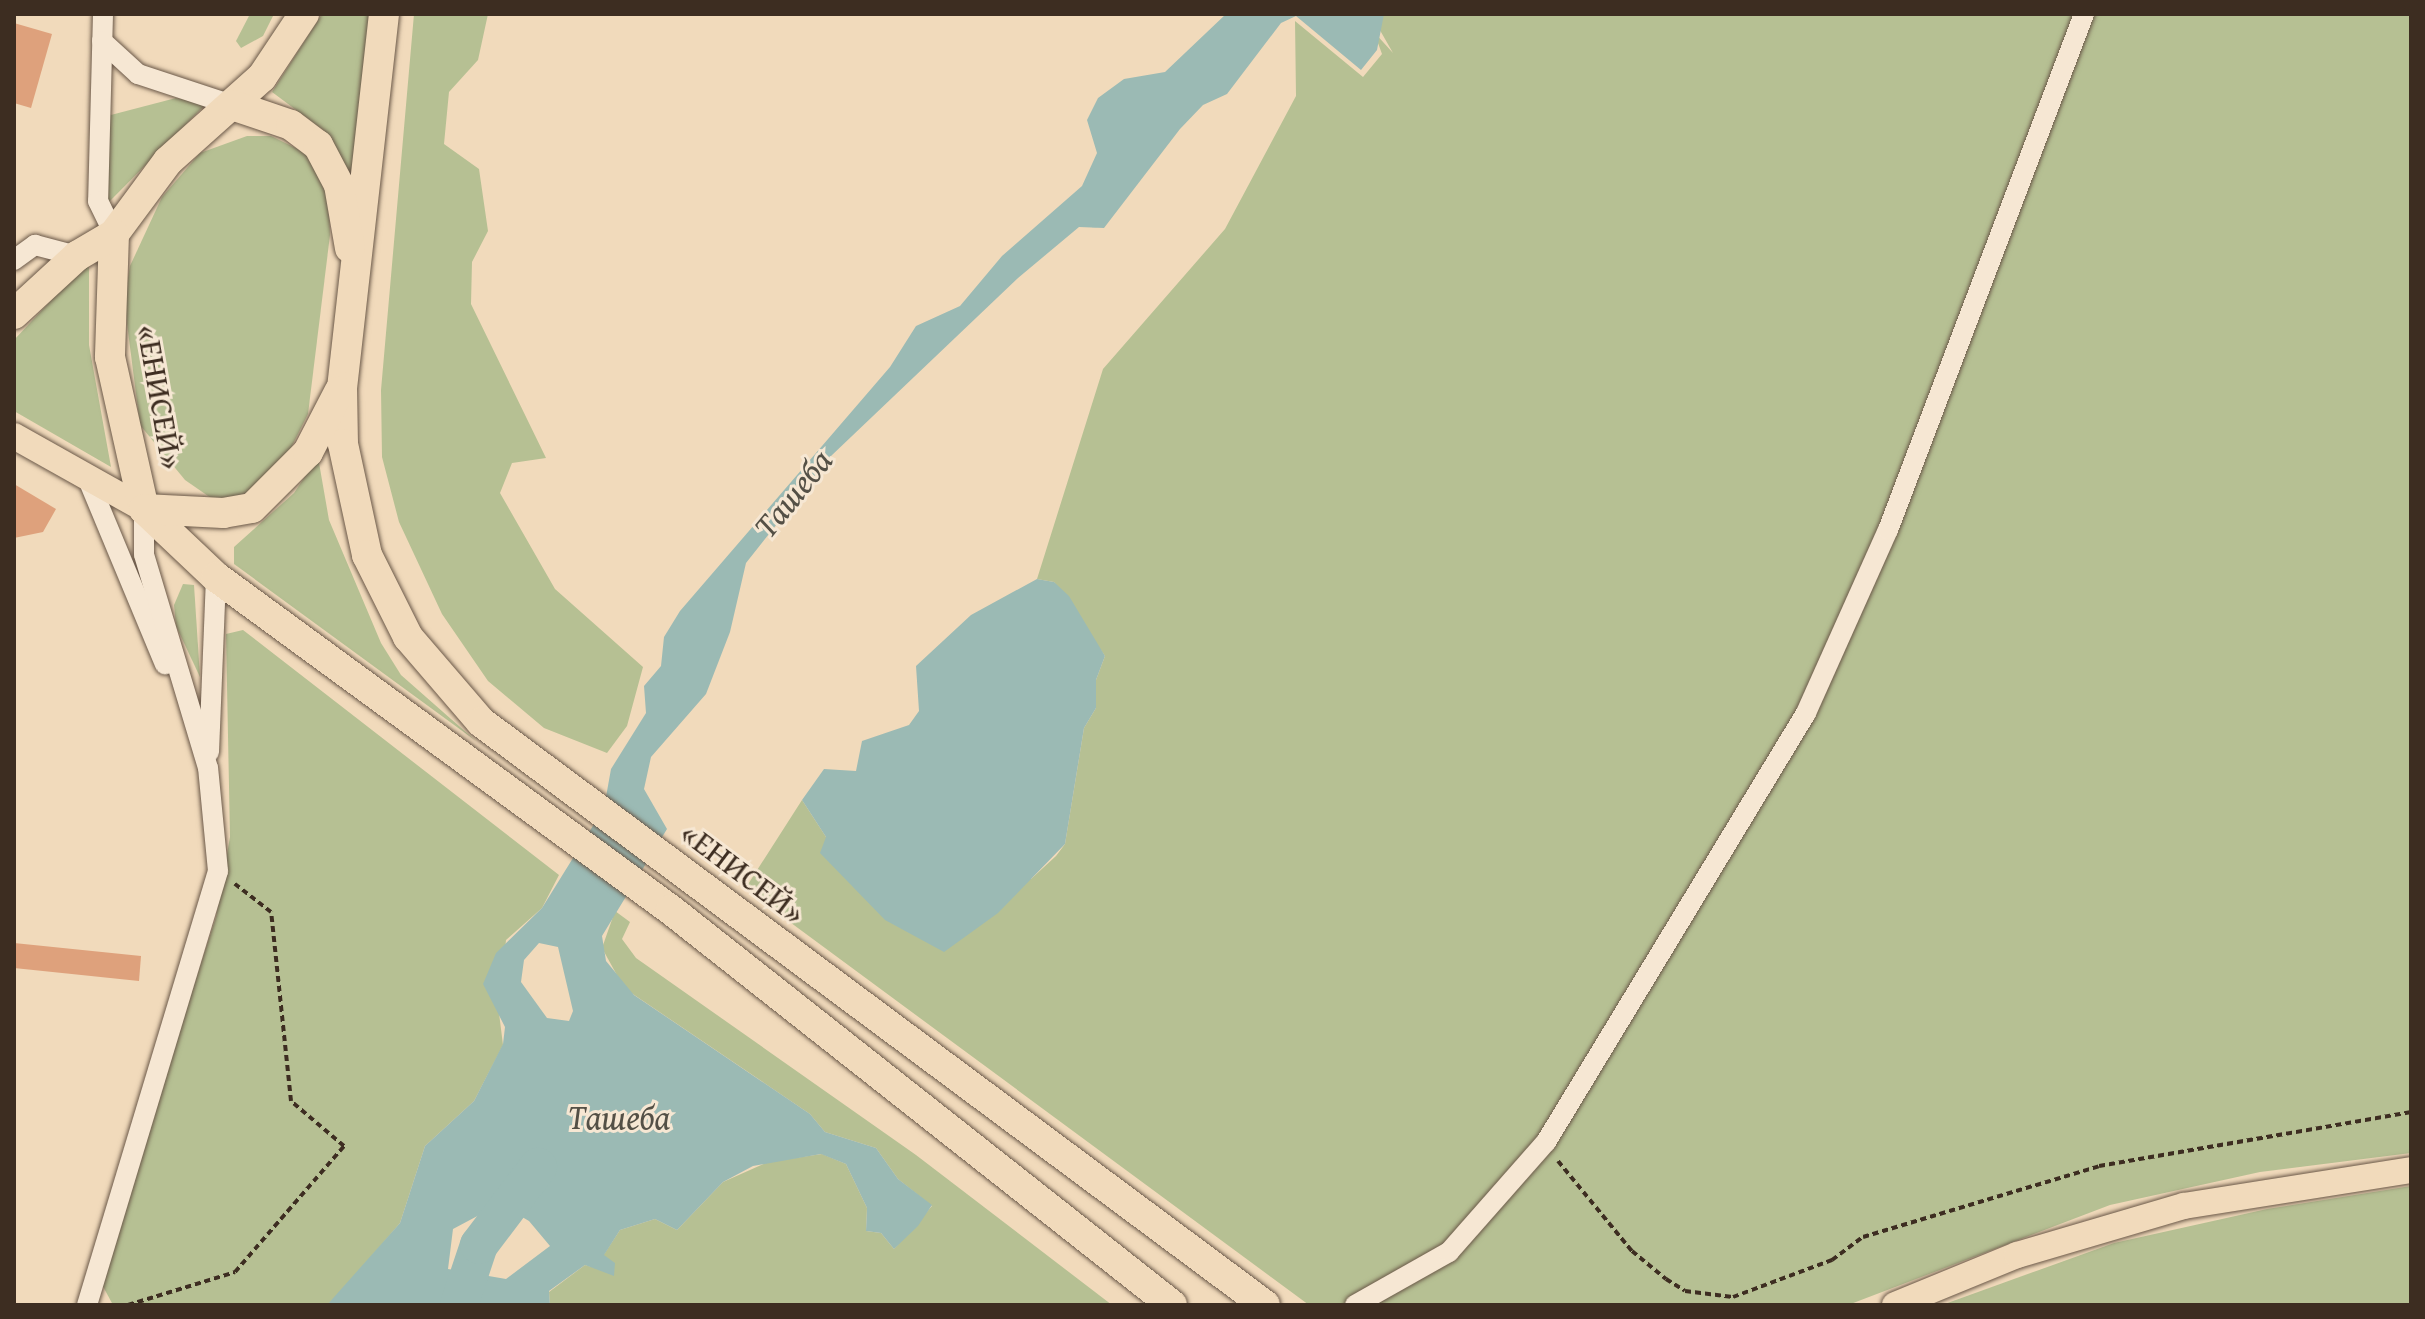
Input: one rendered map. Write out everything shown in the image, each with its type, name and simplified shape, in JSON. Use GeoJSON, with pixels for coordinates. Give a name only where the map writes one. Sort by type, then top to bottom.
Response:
{"type":"FeatureCollection","features":[{"type":"Feature","properties":{"kind":"highway"},"geometry":{"type":"LineString","coordinates":[[14,314],[77,256],[114,234],[168,161],[262,77],[304,14]]}},
{"type":"Feature","properties":{"kind":"highway","name":"«ЕНИСЕЙ»"},"geometry":{"type":"LineString","coordinates":[[384,14],[342,387],[352,504],[367,555],[396,616],[459,700],[547,771],[1265,1305]]}},
{"type":"Feature","properties":{"kind":"highway","name":"«ЕНИСЕЙ»"},"geometry":{"type":"LineString","coordinates":[[232,105],[304,133],[330,164],[346,218],[354,294]]}},
{"type":"Feature","properties":{"kind":"highway","name":"«ЕНИСЕЙ»"},"geometry":{"type":"LineString","coordinates":[[114,234],[110,357],[144,509],[216,577],[671,910],[1172,1305]]}},
{"type":"Feature","properties":{"kind":"highway","name":"«ЕНИСЕЙ»"},"geometry":{"type":"LineString","coordinates":[[144,509],[223,513],[252,508],[308,452],[342,387]]}},
{"type":"Feature","properties":{"kind":"main road"},"geometry":{"type":"LineString","coordinates":[[14,436],[144,509]]}},
{"type":"Feature","properties":{"kind":"main road"},"geometry":{"type":"LineString","coordinates":[[1895,1305],[2017,1255],[2171,1209],[2252,1191],[2411,1170]]}},
{"type":"Feature","properties":{"kind":"street"},"geometry":{"type":"LineString","coordinates":[[103,14],[98,201],[114,234]]}},
{"type":"Feature","properties":{"kind":"street"},"geometry":{"type":"LineString","coordinates":[[1355,1305],[1449,1252],[1546,1142],[1806,713],[1888,530],[2084,14]]}},
{"type":"Feature","properties":{"kind":"street"},"geometry":{"type":"LineString","coordinates":[[102,41],[138,74],[232,105]]}},
{"type":"Feature","properties":{"kind":"street"},"geometry":{"type":"LineString","coordinates":[[14,260],[35,245],[77,256]]}},
{"type":"Feature","properties":{"kind":"street"},"geometry":{"type":"LineString","coordinates":[[87,477],[208,768]]}},
{"type":"Feature","properties":{"kind":"street"},"geometry":{"type":"LineString","coordinates":[[144,509],[144,554],[208,768]]}},
{"type":"Feature","properties":{"kind":"street"},"geometry":{"type":"LineString","coordinates":[[87,1305],[218,871],[208,768],[216,577]]}},
{"type":"Feature","properties":{"kind":"path"},"geometry":{"type":"LineString","coordinates":[[128,1305],[235,1272],[344,1146],[291,1101],[271,912],[218,871]]}},
{"type":"Feature","properties":{"kind":"path"},"geometry":{"type":"LineString","coordinates":[[1546,1142],[1576,1188],[1643,1261],[1685,1291],[1733,1297],[1832,1260],[1863,1237],[2099,1166],[2411,1112]]}},
{"type":"Feature","properties":{"kind":"green space"},"geometry":{"type":"Polygon","coordinates":[[[250,14],[274,14],[263,36],[241,48],[236,41],[250,14]]]}},
{"type":"Feature","properties":{"kind":"green space"},"geometry":{"type":"Polygon","coordinates":[[[322,14],[372,14],[354,197],[327,133],[272,92],[322,14]]]}},
{"type":"Feature","properties":{"kind":"green space"},"geometry":{"type":"Polygon","coordinates":[[[414,14],[488,14],[478,60],[449,92],[444,144],[479,169],[488,231],[472,262],[471,304],[546,458],[512,463],[500,493],[555,589],[643,667],[627,726],[607,753],[544,728],[488,681],[442,614],[399,522],[382,457],[381,390],[414,14]]]}},
{"type":"Feature","properties":{"kind":"green space"},"geometry":{"type":"Polygon","coordinates":[[[1384,14],[2411,14],[2411,1153],[2260,1172],[2110,1205],[1848,1305],[1309,1305],[745,889],[802,800],[826,837],[1031,879],[1065,844],[1084,728],[1096,708],[1096,680],[1105,656],[1054,582],[1037,579],[1103,369],[1225,229],[1296,96],[1295,21],[1363,77],[1382,54],[1374,32],[1393,53],[1377,25],[1384,14]]]}},
{"type":"Feature","properties":{"kind":"green space"},"geometry":{"type":"Polygon","coordinates":[[[176,98],[206,104],[105,206],[107,116],[176,98]]]}},
{"type":"Feature","properties":{"kind":"green space"},"geometry":{"type":"Polygon","coordinates":[[[247,136],[271,136],[308,154],[329,197],[330,235],[308,414],[283,464],[256,489],[228,500],[211,498],[185,480],[140,425],[124,300],[130,266],[162,197],[200,153],[247,136]]]}},
{"type":"Feature","properties":{"kind":"green space"},"geometry":{"type":"Polygon","coordinates":[[[89,260],[89,345],[111,467],[14,411],[14,340],[89,260]]]}},
{"type":"Feature","properties":{"kind":"green space"},"geometry":{"type":"Polygon","coordinates":[[[318,457],[329,520],[381,643],[401,675],[476,741],[234,564],[234,547],[294,493],[318,457]]]}},
{"type":"Feature","properties":{"kind":"green space"},"geometry":{"type":"Polygon","coordinates":[[[183,584],[194,585],[200,677],[176,626],[174,605],[183,584]]]}},
{"type":"Feature","properties":{"kind":"green space"},"geometry":{"type":"Polygon","coordinates":[[[243,630],[559,875],[542,908],[506,940],[499,1013],[503,1045],[474,1101],[425,1146],[400,1223],[340,1293],[327,1305],[113,1305],[99,1279],[216,917],[230,837],[226,634],[243,630]]]}},
{"type":"Feature","properties":{"kind":"green space"},"geometry":{"type":"Polygon","coordinates":[[[615,911],[630,922],[622,939],[636,958],[916,1155],[1112,1305],[550,1305],[549,1292],[585,1265],[595,1268],[620,1230],[655,1219],[677,1230],[723,1182],[768,1162],[822,1154],[846,1164],[867,1208],[866,1231],[881,1233],[894,1249],[932,1206],[898,1179],[876,1148],[825,1132],[810,1114],[624,988],[602,948],[615,911]]]}},
{"type":"Feature","properties":{"kind":"green space"},"geometry":{"type":"Polygon","coordinates":[[[2411,1186],[2411,1305],[1942,1305],[2114,1243],[2267,1209],[2411,1186]]]}},
{"type":"Feature","properties":{"kind":"water","name":"Ташеба"},"geometry":{"type":"Polygon","coordinates":[[[1226,14],[1384,14],[1377,50],[1361,70],[1296,16],[1281,23],[1227,94],[1203,105],[1180,129],[1104,228],[1079,227],[1018,278],[831,456],[746,563],[730,632],[706,694],[651,757],[644,789],[667,829],[602,936],[606,961],[634,995],[810,1114],[825,1132],[876,1148],[898,1179],[932,1205],[918,1226],[894,1249],[881,1233],[866,1231],[867,1208],[846,1164],[821,1154],[753,1166],[723,1182],[677,1230],[655,1219],[620,1230],[604,1255],[615,1263],[614,1276],[585,1265],[549,1291],[550,1305],[327,1305],[400,1223],[425,1146],[474,1101],[503,1044],[505,1027],[483,984],[496,953],[542,908],[604,808],[611,769],[646,713],[644,686],[661,666],[664,637],[680,611],[890,367],[916,326],[960,306],[1002,256],[1082,186],[1097,153],[1087,120],[1098,98],[1124,79],[1165,72],[1226,14]],[[539,943],[524,960],[521,982],[547,1018],[569,1021],[573,1011],[558,947],[539,943]],[[500,1204],[453,1229],[448,1269],[506,1279],[550,1246],[529,1221],[500,1204]]]}},
{"type":"Feature","properties":{"kind":"water"},"geometry":{"type":"Polygon","coordinates":[[[1037,579],[1054,582],[1069,596],[1105,656],[1096,680],[1096,708],[1084,728],[1065,844],[998,913],[944,952],[885,920],[820,853],[826,837],[802,800],[824,769],[856,771],[862,741],[909,725],[919,711],[916,666],[971,615],[1037,579]]]}},
{"type":"Feature","properties":{"kind":"building"},"geometry":{"type":"Polygon","coordinates":[[[14,23],[52,34],[31,108],[14,103],[14,23]]]}},
{"type":"Feature","properties":{"kind":"building"},"geometry":{"type":"Polygon","coordinates":[[[14,484],[56,509],[43,532],[14,538],[14,484]]]}},
{"type":"Feature","properties":{"kind":"building"},"geometry":{"type":"Polygon","coordinates":[[[14,943],[141,956],[139,981],[14,968],[14,943]]]}},
{"type":"Feature","properties":{"kind":"waterway","name":"Ташеба"},"geometry":{"type":"LineString","coordinates":[[459,1305],[479,1245],[538,1167]]}}]}
